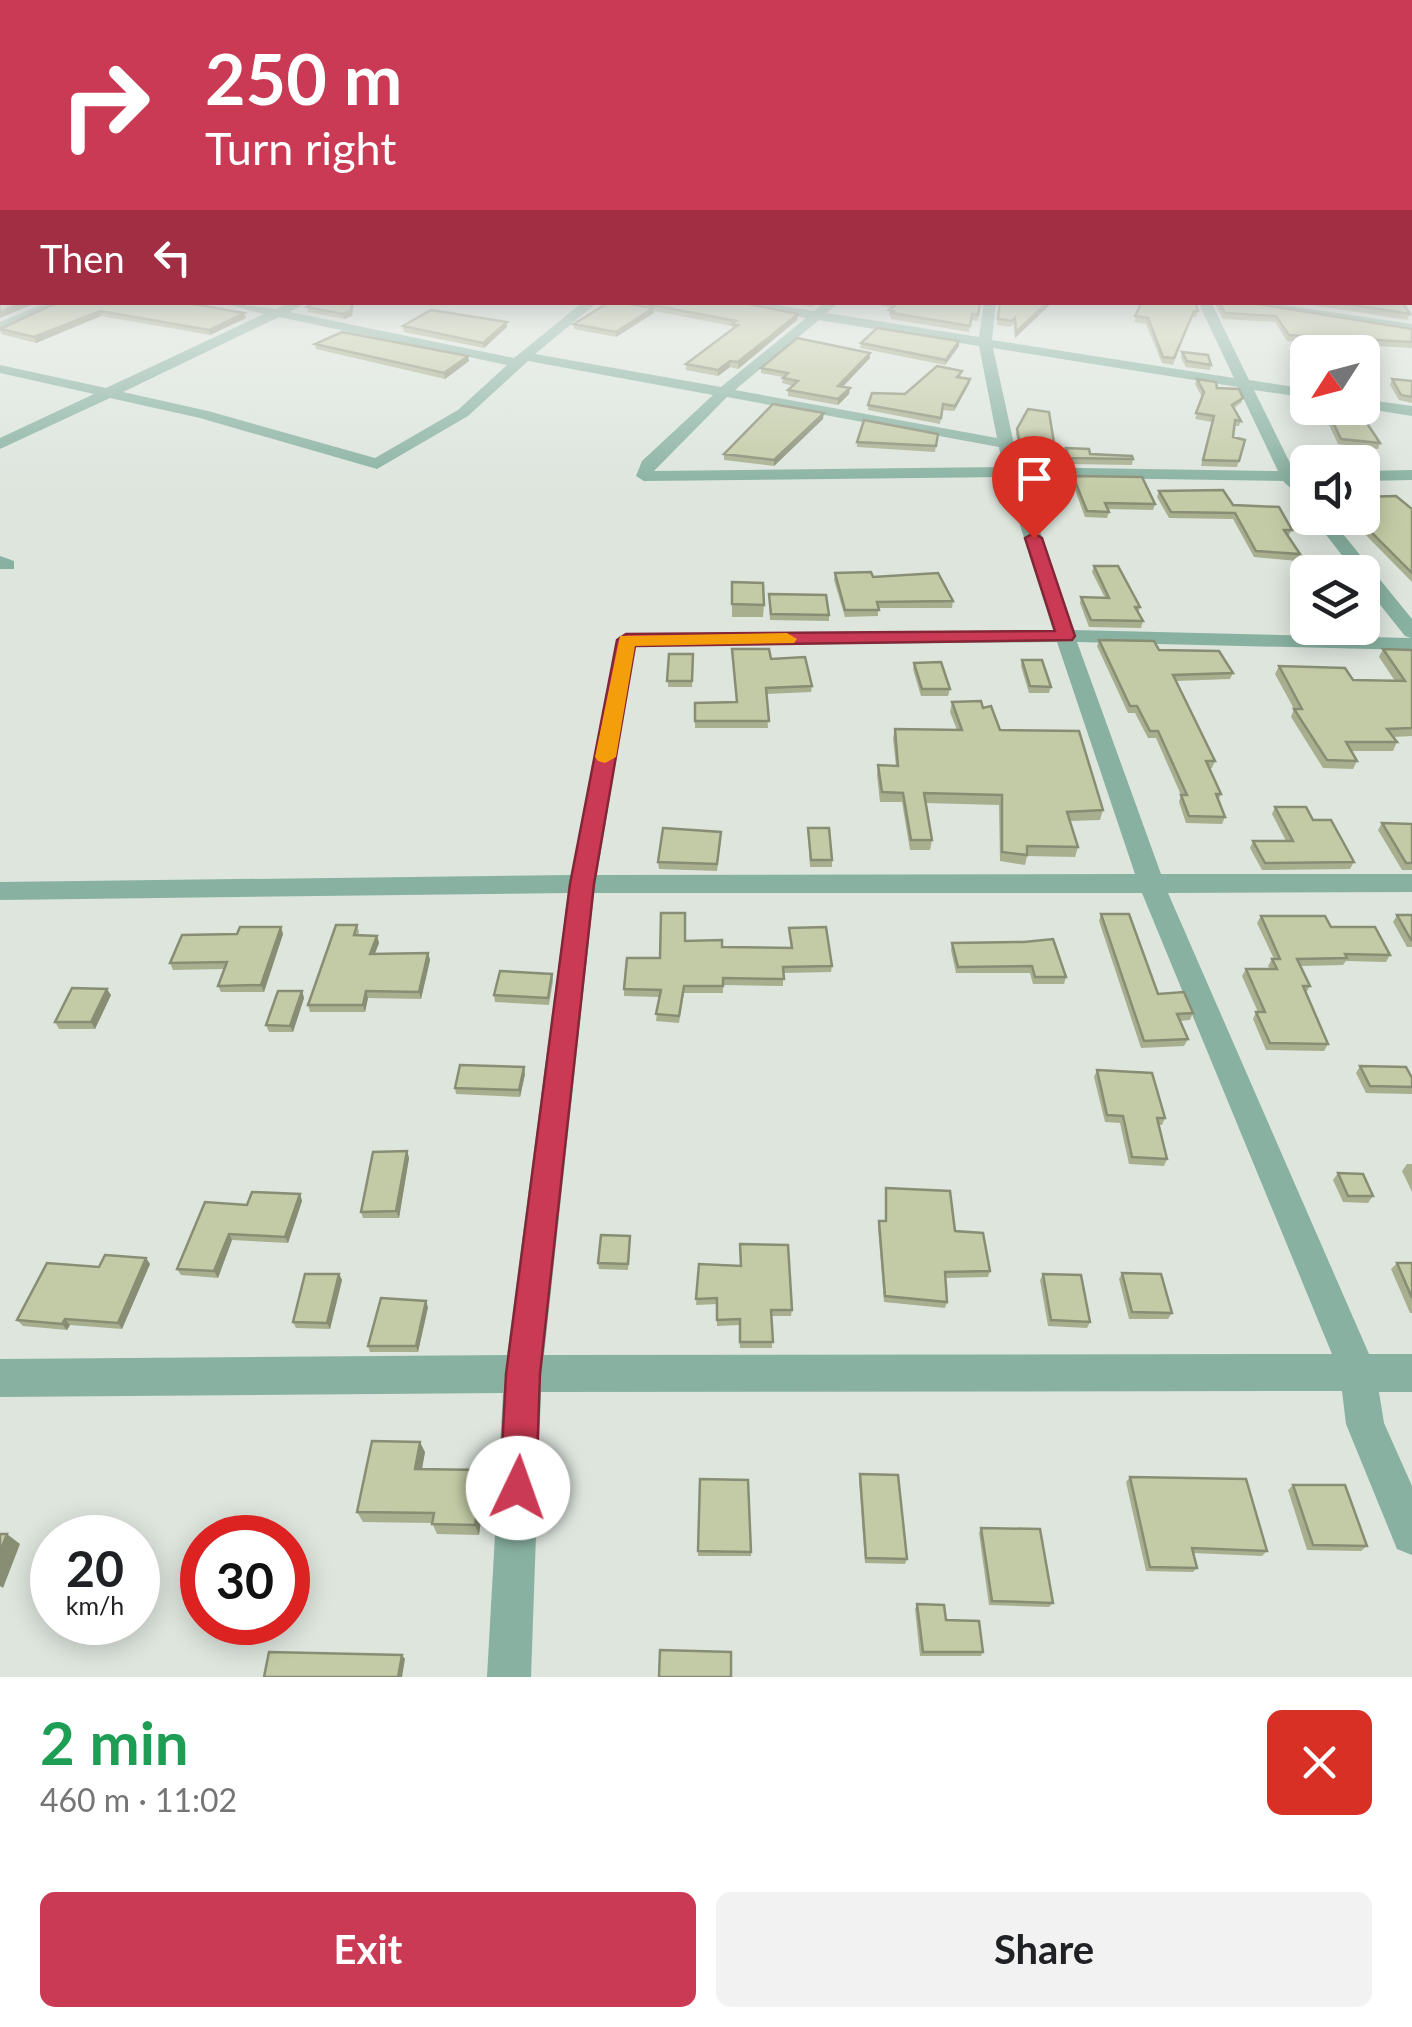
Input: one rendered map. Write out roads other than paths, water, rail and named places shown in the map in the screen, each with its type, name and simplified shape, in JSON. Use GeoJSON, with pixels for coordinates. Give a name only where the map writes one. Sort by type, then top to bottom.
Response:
{"type":"FeatureCollection","features":[{"type":"Feature","properties":{"kind":"street"},"geometry":{"type":"LineString","coordinates":[[0,444],[226,336]]}},
{"type":"Feature","properties":{"kind":"street"},"geometry":{"type":"LineString","coordinates":[[394,336],[1006,444]]}},
{"type":"Feature","properties":{"kind":"street"},"geometry":{"type":"LineString","coordinates":[[0,369],[203,414],[377,464],[463,413],[549,336]]}},
{"type":"Feature","properties":{"kind":"street"},"geometry":{"type":"LineString","coordinates":[[792,336],[723,393],[648,464],[644,476],[1012,472],[1288,477]]}},
{"type":"Feature","properties":{"kind":"street"},"geometry":{"type":"LineString","coordinates":[[948,336],[1290,391]]}},
{"type":"Feature","properties":{"kind":"street"},"geometry":{"type":"LineString","coordinates":[[986,336],[1012,472],[1151,883],[1358,1372],[1365,1424],[1412,1534]]}},
{"type":"Feature","properties":{"kind":"street"},"geometry":{"type":"LineString","coordinates":[[1220,336],[1290,479]]}},
{"type":"Feature","properties":{"kind":"street"},"geometry":{"type":"LineString","coordinates":[[1380,406],[1412,411]]}},
{"type":"Feature","properties":{"kind":"street"},"geometry":{"type":"LineString","coordinates":[[1380,476],[1412,475]]}},
{"type":"Feature","properties":{"kind":"street"},"geometry":{"type":"LineString","coordinates":[[1335,535],[1412,632]]}},
{"type":"Feature","properties":{"kind":"street"},"geometry":{"type":"LineString","coordinates":[[509,1677],[523,1374],[582,884],[626,640],[1066,636],[1412,644]]}},
{"type":"Feature","properties":{"kind":"street"},"geometry":{"type":"LineString","coordinates":[[0,891],[582,884],[1412,883]]}},
{"type":"Feature","properties":{"kind":"street"},"geometry":{"type":"LineString","coordinates":[[0,1378],[1412,1373]]}}]}
